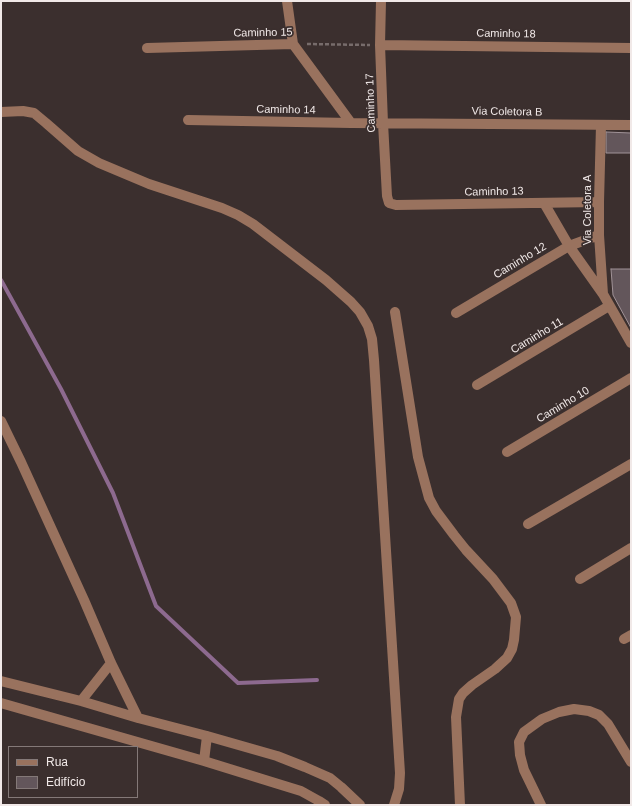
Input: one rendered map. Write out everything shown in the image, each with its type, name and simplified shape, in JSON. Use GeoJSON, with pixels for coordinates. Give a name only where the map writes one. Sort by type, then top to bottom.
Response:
{"type":"FeatureCollection","features":[{"type":"Feature","properties":{"kind":"street"},"geometry":{"type":"LineString","coordinates":[[287,1],[293,44],[351,123]]}},
{"type":"Feature","properties":{"kind":"street","name":"Caminho 17"},"geometry":{"type":"LineString","coordinates":[[381,1],[380,45],[383,123],[387,196],[389,203]]}},
{"type":"Feature","properties":{"kind":"street","name":"Caminho 15"},"geometry":{"type":"LineString","coordinates":[[147,48],[293,44]]}},
{"type":"Feature","properties":{"kind":"street","name":"Caminho 18"},"geometry":{"type":"LineString","coordinates":[[380,45],[631,48]]}},
{"type":"Feature","properties":{"kind":"street"},"geometry":{"type":"LineString","coordinates":[[1,112],[23,111],[34,113],[78,151],[99,163],[149,184],[222,208],[238,215],[253,224],[326,280],[351,302],[360,312],[368,326],[372,339],[374,360],[400,773],[399,789],[394,805]]}},
{"type":"Feature","properties":{"kind":"street","name":"Caminho 14"},"geometry":{"type":"LineString","coordinates":[[188,120],[383,123]]}},
{"type":"Feature","properties":{"kind":"street","name":"Via Coletora B"},"geometry":{"type":"LineString","coordinates":[[383,123],[631,125]]}},
{"type":"Feature","properties":{"kind":"street","name":"Via Coletora A"},"geometry":{"type":"LineString","coordinates":[[601,125],[599,235],[603,294]]}},
{"type":"Feature","properties":{"kind":"street","name":"Caminho 13"},"geometry":{"type":"LineString","coordinates":[[389,203],[396,205],[599,202]]}},
{"type":"Feature","properties":{"kind":"street","name":"Via Coletora A"},"geometry":{"type":"LineString","coordinates":[[544,203],[569,246],[603,294],[631,343]]}},
{"type":"Feature","properties":{"kind":"street","name":"Caminho 12"},"geometry":{"type":"LineString","coordinates":[[456,313],[569,246],[599,235]]}},
{"type":"Feature","properties":{"kind":"street","name":"Caminho 11"},"geometry":{"type":"LineString","coordinates":[[477,386],[609,306]]}},
{"type":"Feature","properties":{"kind":"street"},"geometry":{"type":"LineString","coordinates":[[395,312],[418,458],[429,498],[440,516],[462,545],[493,579],[511,603],[516,617],[514,640],[512,649],[507,658],[495,669],[472,685],[463,693],[459,700],[456,717],[460,805]]}},
{"type":"Feature","properties":{"kind":"street","name":"Caminho 10"},"geometry":{"type":"LineString","coordinates":[[507,452],[631,378]]}},
{"type":"Feature","properties":{"kind":"street"},"geometry":{"type":"LineString","coordinates":[[1,421],[84,600],[111,663],[138,718]]}},
{"type":"Feature","properties":{"kind":"street"},"geometry":{"type":"LineString","coordinates":[[528,524],[631,464]]}},
{"type":"Feature","properties":{"kind":"street"},"geometry":{"type":"LineString","coordinates":[[580,579],[631,548]]}},
{"type":"Feature","properties":{"kind":"street"},"geometry":{"type":"LineString","coordinates":[[81,701],[111,663]]}},
{"type":"Feature","properties":{"kind":"street"},"geometry":{"type":"LineString","coordinates":[[1,681],[81,701],[277,756],[330,778],[342,787],[360,805]]}},
{"type":"Feature","properties":{"kind":"street"},"geometry":{"type":"LineString","coordinates":[[1,703],[204,761],[301,791],[326,805]]}},
{"type":"Feature","properties":{"kind":"street"},"geometry":{"type":"LineString","coordinates":[[541,805],[524,770],[520,755],[519,742],[524,732],[542,719],[559,712],[574,709],[589,711],[599,715],[608,724],[631,762]]}},
{"type":"Feature","properties":{"kind":"street"},"geometry":{"type":"LineString","coordinates":[[204,761],[207,736]]}},
{"type":"Feature","properties":{"kind":"path","name":"Caminho 15"},"geometry":{"type":"LineString","coordinates":[[293,44],[380,45]]}},
{"type":"Feature","properties":{"kind":"building"},"geometry":{"type":"Polygon","coordinates":[[[606,132],[631,133],[631,153],[606,153],[606,132]]]}},
{"type":"Feature","properties":{"kind":"building"},"geometry":{"type":"Polygon","coordinates":[[[611,269],[631,269],[631,328],[613,295],[611,269]]]}},
{"type":"Feature","properties":{"kind":"waterway"},"geometry":{"type":"LineString","coordinates":[[1,280],[61,389],[113,493],[156,606],[238,683],[317,680]]}}]}
